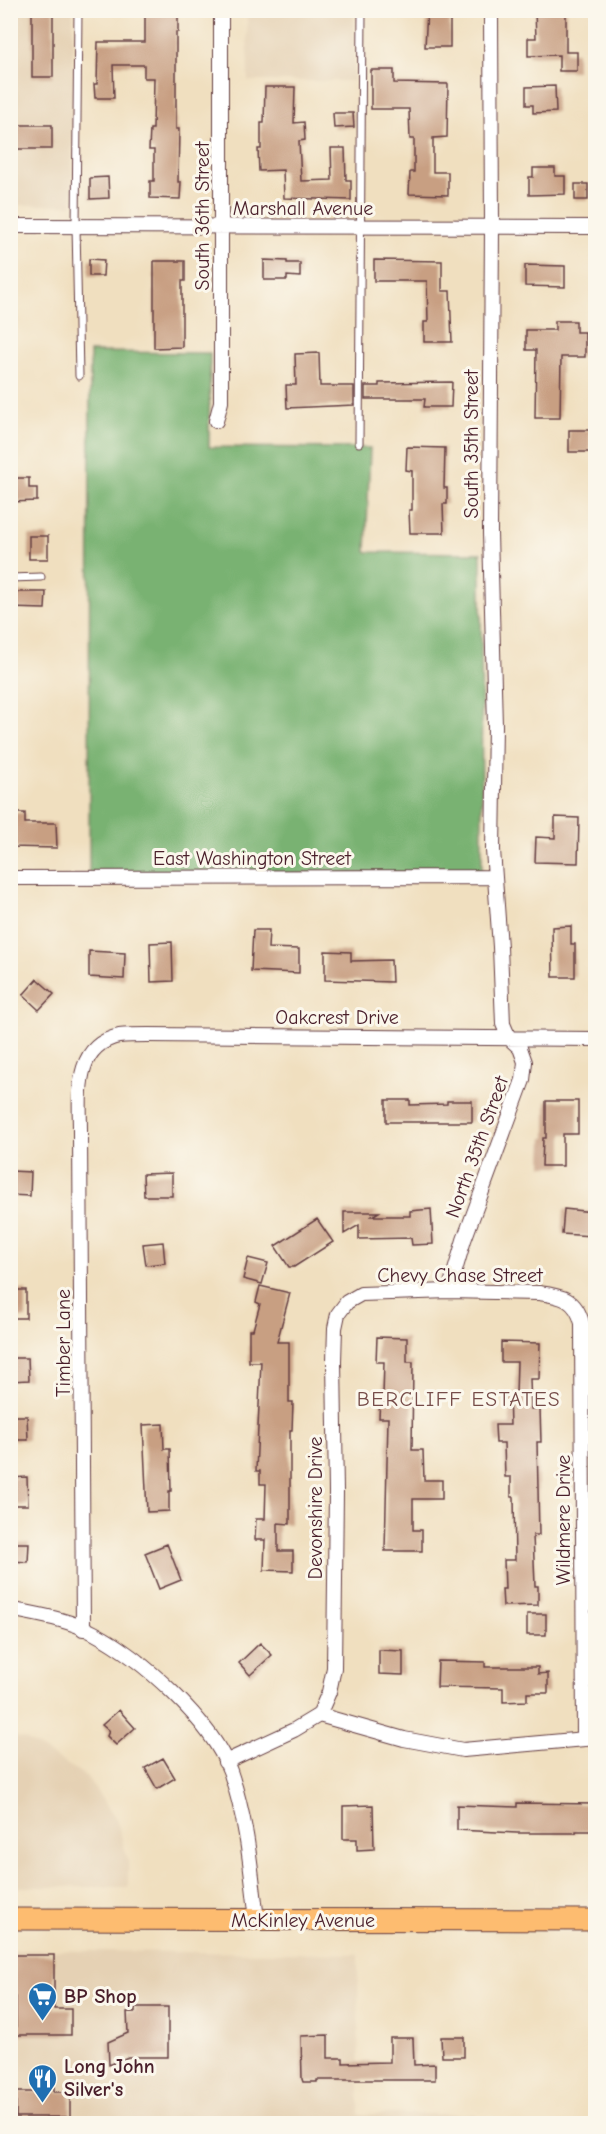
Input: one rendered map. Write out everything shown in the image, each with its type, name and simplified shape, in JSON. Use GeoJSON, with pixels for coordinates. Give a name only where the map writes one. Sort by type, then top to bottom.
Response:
{"type":"FeatureCollection","features":[{"type":"Feature","properties":{"kind":"main road","name":"McKinley Avenue"},"geometry":{"type":"LineString","coordinates":[[10,1919],[596,1920]]}},
{"type":"Feature","properties":{"kind":"street","name":"South 36th Street"},"geometry":{"type":"LineString","coordinates":[[216,421],[221,402],[221,10]]}},
{"type":"Feature","properties":{"kind":"street","name":"South 35th Street"},"geometry":{"type":"LineString","coordinates":[[491,10],[490,533],[495,726],[494,877]]}},
{"type":"Feature","properties":{"kind":"street","name":"Marshall Avenue"},"geometry":{"type":"LineString","coordinates":[[10,226],[596,227]]}},
{"type":"Feature","properties":{"kind":"street","name":"East Washington Street"},"geometry":{"type":"LineString","coordinates":[[10,878],[494,877]]}},
{"type":"Feature","properties":{"kind":"street","name":"North 35th Street"},"geometry":{"type":"LineString","coordinates":[[449,1292],[464,1240],[523,1080],[525,1062],[520,1048],[509,1038],[503,1024],[494,877]]}},
{"type":"Feature","properties":{"kind":"street","name":"Oakcrest Drive"},"geometry":{"type":"LineString","coordinates":[[86,1059],[98,1046],[119,1036],[138,1035],[596,1039]]}},
{"type":"Feature","properties":{"kind":"street","name":"Timber Lane"},"geometry":{"type":"LineString","coordinates":[[83,1629],[80,1090],[86,1059]]}},
{"type":"Feature","properties":{"kind":"street","name":"Chevy Chase Street"},"geometry":{"type":"LineString","coordinates":[[347,1302],[361,1294],[449,1292],[554,1294],[573,1304]]}},
{"type":"Feature","properties":{"kind":"street","name":"Devonshire Drive"},"geometry":{"type":"LineString","coordinates":[[319,1715],[329,1692],[334,1668],[335,1328],[338,1314],[347,1302]]}},
{"type":"Feature","properties":{"kind":"street","name":"Wildmere Drive"},"geometry":{"type":"LineString","coordinates":[[573,1304],[579,1311],[583,1346],[590,1738]]}},
{"type":"Feature","properties":{"kind":"street"},"geometry":{"type":"LineString","coordinates":[[10,1609],[59,1619],[94,1633],[130,1657],[164,1684],[209,1735],[225,1762],[239,1801],[248,1839],[257,1920]]}},
{"type":"Feature","properties":{"kind":"street"},"geometry":{"type":"LineString","coordinates":[[225,1762],[294,1730],[319,1715],[404,1739],[463,1750],[590,1738]]}},
{"type":"Feature","properties":{"kind":"lane"},"geometry":{"type":"LineString","coordinates":[[78,10],[76,226],[79,376]]}},
{"type":"Feature","properties":{"kind":"lane"},"geometry":{"type":"LineString","coordinates":[[359,443],[362,10]]}},
{"type":"Feature","properties":{"kind":"lane"},"geometry":{"type":"LineString","coordinates":[[10,578],[41,578]]}},
{"type":"Feature","properties":{"kind":"shaded area"},"geometry":{"type":"Polygon","coordinates":[[[11,11],[73,11],[72,205],[11,205],[11,11]]]}},
{"type":"Feature","properties":{"kind":"shaded area"},"geometry":{"type":"Polygon","coordinates":[[[247,11],[354,11],[354,81],[248,81],[247,11]]]}},
{"type":"Feature","properties":{"kind":"shaded area"},"geometry":{"type":"Polygon","coordinates":[[[11,1736],[25,1739],[86,1776],[117,1821],[128,1861],[128,1887],[11,1887],[11,1736]]]}},
{"type":"Feature","properties":{"kind":"shaded area"},"geometry":{"type":"Polygon","coordinates":[[[11,1950],[358,1954],[359,2114],[476,2114],[476,2124],[11,2124],[11,1950]]]}},
{"type":"Feature","properties":{"kind":"green space"},"geometry":{"type":"Polygon","coordinates":[[[90,352],[210,353],[209,447],[370,448],[366,552],[481,553],[482,873],[89,875],[90,352]]]}},
{"type":"Feature","properties":{"kind":"building"},"geometry":{"type":"Polygon","coordinates":[[[32,10],[53,10],[53,77],[32,77],[32,10]]]}},
{"type":"Feature","properties":{"kind":"building"},"geometry":{"type":"Polygon","coordinates":[[[178,10],[176,129],[179,129],[180,199],[150,198],[150,181],[154,181],[154,150],[149,150],[150,129],[153,129],[154,78],[144,78],[144,65],[113,65],[114,98],[95,98],[98,42],[145,42],[145,11],[178,10]]]}},
{"type":"Feature","properties":{"kind":"building"},"geometry":{"type":"Polygon","coordinates":[[[427,10],[450,10],[450,47],[425,47],[427,10]]]}},
{"type":"Feature","properties":{"kind":"building"},"geometry":{"type":"Polygon","coordinates":[[[535,10],[566,10],[566,52],[577,52],[577,71],[559,71],[559,55],[528,56],[528,38],[536,38],[535,10]]]}},
{"type":"Feature","properties":{"kind":"building"},"geometry":{"type":"Polygon","coordinates":[[[371,70],[394,70],[394,83],[448,84],[447,137],[433,138],[433,172],[448,172],[448,195],[409,194],[410,172],[414,172],[414,139],[410,139],[409,109],[371,109],[371,70]]]}},
{"type":"Feature","properties":{"kind":"building"},"geometry":{"type":"Polygon","coordinates":[[[555,86],[556,112],[533,113],[533,105],[526,105],[526,87],[555,86]]]}},
{"type":"Feature","properties":{"kind":"building"},"geometry":{"type":"Polygon","coordinates":[[[265,87],[295,87],[294,123],[304,122],[305,140],[299,141],[301,181],[332,180],[331,148],[345,148],[346,180],[351,180],[351,200],[284,198],[283,170],[259,171],[258,149],[261,149],[261,123],[264,123],[265,87]]]}},
{"type":"Feature","properties":{"kind":"building"},"geometry":{"type":"Polygon","coordinates":[[[333,113],[353,113],[354,127],[334,128],[333,113]]]}},
{"type":"Feature","properties":{"kind":"building"},"geometry":{"type":"Polygon","coordinates":[[[10,125],[52,125],[52,149],[10,149],[10,125]]]}},
{"type":"Feature","properties":{"kind":"building"},"geometry":{"type":"Polygon","coordinates":[[[533,168],[555,168],[555,176],[565,176],[565,194],[529,195],[529,177],[533,177],[533,168]]]}},
{"type":"Feature","properties":{"kind":"building"},"geometry":{"type":"Polygon","coordinates":[[[108,177],[109,198],[90,199],[90,178],[108,177]]]}},
{"type":"Feature","properties":{"kind":"building"},"geometry":{"type":"Polygon","coordinates":[[[575,184],[588,184],[588,200],[575,200],[575,184]]]}},
{"type":"Feature","properties":{"kind":"building"},"geometry":{"type":"Polygon","coordinates":[[[89,259],[104,260],[103,276],[89,276],[89,259]]]}},
{"type":"Feature","properties":{"kind":"building"},"geometry":{"type":"Polygon","coordinates":[[[264,260],[300,263],[300,277],[287,276],[287,280],[264,280],[264,260]]]}},
{"type":"Feature","properties":{"kind":"building"},"geometry":{"type":"Polygon","coordinates":[[[374,260],[442,261],[442,291],[450,291],[452,342],[424,342],[424,322],[428,322],[427,281],[374,281],[374,260]]]}},
{"type":"Feature","properties":{"kind":"building"},"geometry":{"type":"Polygon","coordinates":[[[154,261],[185,261],[185,281],[182,281],[182,347],[154,348],[154,261]]]}},
{"type":"Feature","properties":{"kind":"building"},"geometry":{"type":"Polygon","coordinates":[[[525,265],[565,266],[565,287],[525,286],[525,265]]]}},
{"type":"Feature","properties":{"kind":"building"},"geometry":{"type":"Polygon","coordinates":[[[555,321],[576,321],[576,332],[585,332],[585,357],[561,357],[560,418],[535,418],[536,350],[526,350],[526,330],[555,330],[555,321]]]}},
{"type":"Feature","properties":{"kind":"building"},"geometry":{"type":"Polygon","coordinates":[[[319,353],[320,386],[354,386],[354,405],[287,408],[286,385],[296,385],[295,354],[319,353]]]}},
{"type":"Feature","properties":{"kind":"building"},"geometry":{"type":"Polygon","coordinates":[[[452,382],[451,407],[424,407],[425,399],[365,399],[365,386],[379,386],[379,383],[452,382]]]}},
{"type":"Feature","properties":{"kind":"building"},"geometry":{"type":"Polygon","coordinates":[[[569,430],[590,430],[590,452],[569,452],[569,430]]]}},
{"type":"Feature","properties":{"kind":"building"},"geometry":{"type":"Polygon","coordinates":[[[407,447],[445,448],[444,488],[447,488],[447,504],[443,504],[444,533],[410,533],[412,471],[406,470],[407,447]]]}},
{"type":"Feature","properties":{"kind":"building"},"geometry":{"type":"Polygon","coordinates":[[[10,478],[29,478],[29,488],[37,488],[37,501],[10,502],[10,478]]]}},
{"type":"Feature","properties":{"kind":"building"},"geometry":{"type":"Polygon","coordinates":[[[29,536],[48,536],[48,559],[29,559],[29,536]]]}},
{"type":"Feature","properties":{"kind":"building"},"geometry":{"type":"Polygon","coordinates":[[[10,592],[46,592],[45,609],[10,608],[10,592]]]}},
{"type":"Feature","properties":{"kind":"building"},"geometry":{"type":"Polygon","coordinates":[[[10,813],[25,813],[25,823],[56,823],[57,848],[10,847],[10,813]]]}},
{"type":"Feature","properties":{"kind":"building"},"geometry":{"type":"Polygon","coordinates":[[[555,817],[579,818],[578,863],[535,862],[536,837],[555,838],[555,817]]]}},
{"type":"Feature","properties":{"kind":"building"},"geometry":{"type":"Polygon","coordinates":[[[571,926],[571,944],[575,944],[575,977],[553,977],[552,927],[571,926]]]}},
{"type":"Feature","properties":{"kind":"building"},"geometry":{"type":"Polygon","coordinates":[[[253,930],[269,930],[268,948],[299,949],[299,973],[251,971],[253,930]]]}},
{"type":"Feature","properties":{"kind":"building"},"geometry":{"type":"Polygon","coordinates":[[[172,942],[173,981],[151,982],[150,943],[172,942]]]}},
{"type":"Feature","properties":{"kind":"building"},"geometry":{"type":"Polygon","coordinates":[[[89,951],[125,953],[124,979],[89,977],[89,951]]]}},
{"type":"Feature","properties":{"kind":"building"},"geometry":{"type":"Polygon","coordinates":[[[325,951],[351,952],[351,961],[391,960],[392,982],[325,980],[325,951]]]}},
{"type":"Feature","properties":{"kind":"building"},"geometry":{"type":"Polygon","coordinates":[[[37,979],[54,994],[39,1010],[23,995],[37,979]]]}},
{"type":"Feature","properties":{"kind":"building"},"geometry":{"type":"Polygon","coordinates":[[[386,1100],[410,1100],[410,1105],[472,1101],[472,1122],[386,1122],[386,1100]]]}},
{"type":"Feature","properties":{"kind":"building"},"geometry":{"type":"Polygon","coordinates":[[[546,1101],[578,1101],[578,1134],[563,1134],[563,1166],[542,1166],[543,1138],[546,1138],[546,1101]]]}},
{"type":"Feature","properties":{"kind":"building"},"geometry":{"type":"Polygon","coordinates":[[[10,1171],[31,1172],[30,1196],[10,1195],[10,1171]]]}},
{"type":"Feature","properties":{"kind":"building"},"geometry":{"type":"Polygon","coordinates":[[[172,1173],[172,1196],[144,1196],[143,1174],[172,1173]]]}},
{"type":"Feature","properties":{"kind":"building"},"geometry":{"type":"Polygon","coordinates":[[[431,1209],[433,1244],[412,1245],[411,1238],[359,1239],[359,1225],[344,1234],[344,1212],[379,1212],[372,1216],[410,1216],[410,1211],[431,1209]]]}},
{"type":"Feature","properties":{"kind":"building"},"geometry":{"type":"Polygon","coordinates":[[[564,1209],[593,1212],[592,1236],[562,1234],[564,1209]]]}},
{"type":"Feature","properties":{"kind":"building"},"geometry":{"type":"Polygon","coordinates":[[[317,1219],[333,1242],[294,1267],[289,1267],[275,1246],[317,1219]]]}},
{"type":"Feature","properties":{"kind":"building"},"geometry":{"type":"Polygon","coordinates":[[[163,1242],[165,1263],[146,1265],[143,1244],[163,1242]]]}},
{"type":"Feature","properties":{"kind":"building"},"geometry":{"type":"Polygon","coordinates":[[[248,1258],[268,1263],[262,1284],[243,1279],[248,1258]]]}},
{"type":"Feature","properties":{"kind":"building"},"geometry":{"type":"Polygon","coordinates":[[[260,1286],[290,1293],[277,1342],[289,1342],[289,1402],[293,1402],[292,1430],[290,1430],[290,1524],[278,1523],[278,1551],[293,1551],[293,1571],[264,1570],[265,1540],[255,1540],[256,1519],[265,1519],[266,1484],[260,1484],[260,1471],[256,1471],[261,1362],[249,1362],[249,1330],[253,1330],[260,1304],[256,1302],[260,1286]]]}},
{"type":"Feature","properties":{"kind":"building"},"geometry":{"type":"Polygon","coordinates":[[[10,1290],[26,1290],[26,1318],[10,1318],[10,1290]]]}},
{"type":"Feature","properties":{"kind":"building"},"geometry":{"type":"Polygon","coordinates":[[[377,1337],[407,1338],[407,1362],[413,1362],[412,1450],[423,1450],[424,1480],[442,1480],[442,1499],[413,1499],[413,1530],[422,1530],[422,1551],[385,1551],[388,1418],[379,1418],[380,1396],[383,1396],[384,1362],[376,1362],[377,1337]]]}},
{"type":"Feature","properties":{"kind":"building"},"geometry":{"type":"Polygon","coordinates":[[[501,1342],[540,1343],[539,1379],[530,1379],[531,1409],[540,1409],[541,1442],[537,1442],[539,1535],[533,1535],[538,1605],[503,1606],[504,1560],[515,1560],[514,1497],[511,1497],[511,1477],[505,1477],[504,1443],[496,1443],[495,1425],[510,1425],[509,1394],[516,1394],[517,1362],[501,1362],[501,1342]]]}},
{"type":"Feature","properties":{"kind":"building"},"geometry":{"type":"Polygon","coordinates":[[[10,1358],[28,1358],[29,1380],[10,1381],[10,1358]]]}},
{"type":"Feature","properties":{"kind":"building"},"geometry":{"type":"Polygon","coordinates":[[[10,1416],[27,1416],[28,1440],[10,1440],[10,1416]]]}},
{"type":"Feature","properties":{"kind":"building"},"geometry":{"type":"Polygon","coordinates":[[[163,1424],[164,1449],[170,1449],[169,1511],[147,1512],[143,1425],[163,1424]]]}},
{"type":"Feature","properties":{"kind":"building"},"geometry":{"type":"Polygon","coordinates":[[[27,1477],[28,1505],[10,1505],[10,1478],[27,1477]]]}},
{"type":"Feature","properties":{"kind":"building"},"geometry":{"type":"Polygon","coordinates":[[[10,1543],[29,1543],[28,1562],[10,1561],[10,1543]]]}},
{"type":"Feature","properties":{"kind":"building"},"geometry":{"type":"Polygon","coordinates":[[[167,1544],[181,1580],[159,1589],[145,1553],[167,1544]]]}},
{"type":"Feature","properties":{"kind":"building"},"geometry":{"type":"Polygon","coordinates":[[[527,1614],[546,1614],[546,1635],[527,1635],[527,1614]]]}},
{"type":"Feature","properties":{"kind":"building"},"geometry":{"type":"Polygon","coordinates":[[[260,1643],[272,1655],[250,1675],[239,1663],[260,1643]]]}},
{"type":"Feature","properties":{"kind":"building"},"geometry":{"type":"Polygon","coordinates":[[[379,1650],[403,1651],[403,1675],[379,1674],[379,1650]]]}},
{"type":"Feature","properties":{"kind":"building"},"geometry":{"type":"Polygon","coordinates":[[[438,1661],[485,1662],[485,1667],[538,1667],[538,1674],[548,1673],[548,1693],[527,1693],[527,1701],[503,1702],[503,1688],[437,1687],[438,1661]]]}},
{"type":"Feature","properties":{"kind":"building"},"geometry":{"type":"Polygon","coordinates":[[[119,1710],[135,1728],[116,1745],[107,1736],[109,1731],[102,1725],[119,1710]]]}},
{"type":"Feature","properties":{"kind":"building"},"geometry":{"type":"Polygon","coordinates":[[[163,1758],[175,1778],[157,1789],[145,1768],[163,1758]]]}},
{"type":"Feature","properties":{"kind":"building"},"geometry":{"type":"Polygon","coordinates":[[[517,1803],[596,1804],[596,1831],[517,1833],[457,1830],[457,1805],[517,1807],[517,1803]]]}},
{"type":"Feature","properties":{"kind":"building"},"geometry":{"type":"Polygon","coordinates":[[[373,1805],[374,1849],[357,1850],[357,1839],[343,1839],[343,1806],[373,1805]]]}},
{"type":"Feature","properties":{"kind":"building"},"geometry":{"type":"Polygon","coordinates":[[[10,1955],[54,1955],[54,2009],[71,2009],[71,2035],[16,2035],[16,1997],[10,1997],[10,1955]]]}},
{"type":"Feature","properties":{"kind":"building"},"geometry":{"type":"Polygon","coordinates":[[[135,2007],[168,2007],[168,2057],[128,2057],[109,2065],[108,2042],[128,2033],[127,2012],[135,2012],[135,2007]]]}},
{"type":"Feature","properties":{"kind":"building"},"geometry":{"type":"Polygon","coordinates":[[[328,2035],[328,2058],[343,2058],[343,2063],[390,2062],[390,2038],[413,2038],[414,2065],[435,2064],[435,2080],[303,2082],[301,2036],[328,2035]]]}},
{"type":"Feature","properties":{"kind":"building"},"geometry":{"type":"Polygon","coordinates":[[[441,2037],[464,2037],[464,2057],[442,2057],[441,2037]]]}},
{"type":"Feature","properties":{"kind":"building","name":"Long John Silver's"},"geometry":{"type":"Polygon","coordinates":[[[44,2087],[54,2087],[54,2092],[70,2092],[70,2117],[16,2117],[16,2092],[41,2092],[44,2087]]]}},
{"type":"Feature","properties":{"kind":"place","name":"BP Shop"},"geometry":{"type":"Point","coordinates":[43,2022]}},
{"type":"Feature","properties":{"kind":"place","name":"Long John Silver's"},"geometry":{"type":"Point","coordinates":[43,2104]}},
{"type":"Feature","properties":{"kind":"district","name":"BERCLIFF ESTATES"},"geometry":{"type":"Point","coordinates":[459,1399]}}]}
